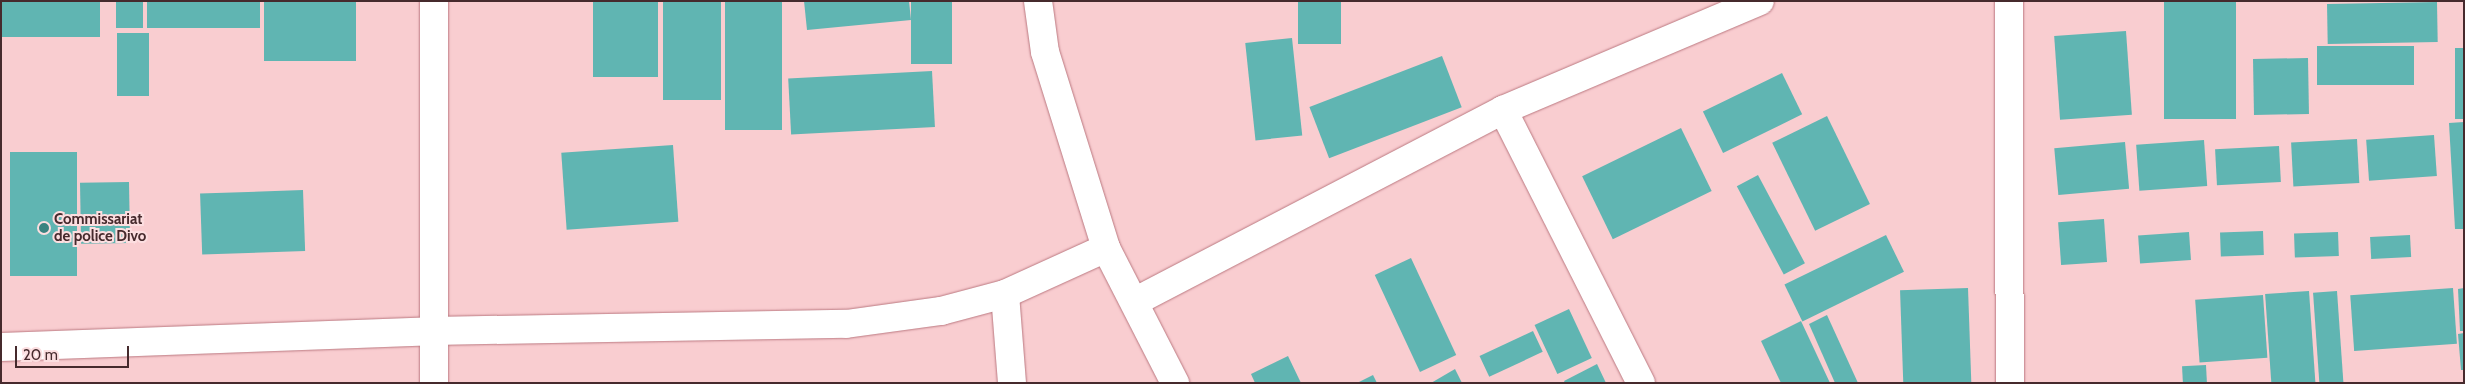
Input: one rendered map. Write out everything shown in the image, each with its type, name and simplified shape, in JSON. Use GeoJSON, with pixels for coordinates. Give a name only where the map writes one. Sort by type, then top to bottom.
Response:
{"type":"FeatureCollection","features":[{"type":"Feature","properties":{"kind":"street"},"geometry":{"type":"LineString","coordinates":[[434,1],[432,331],[434,383]]}},
{"type":"Feature","properties":{"kind":"street"},"geometry":{"type":"LineString","coordinates":[[1038,1],[1045,52],[1106,248],[1136,302],[1176,383]]}},
{"type":"Feature","properties":{"kind":"street"},"geometry":{"type":"LineString","coordinates":[[1136,302],[1503,110],[1760,1]]}},
{"type":"Feature","properties":{"kind":"street"},"geometry":{"type":"LineString","coordinates":[[2010,1],[2010,383]]}},
{"type":"Feature","properties":{"kind":"street"},"geometry":{"type":"LineString","coordinates":[[1503,110],[1641,383]]}},
{"type":"Feature","properties":{"kind":"street"},"geometry":{"type":"LineString","coordinates":[[1,347],[432,331],[846,324],[941,311],[1005,294],[1106,248]]}},
{"type":"Feature","properties":{"kind":"street"},"geometry":{"type":"LineString","coordinates":[[1005,294],[1012,383]]}},
{"type":"Feature","properties":{"kind":"building"},"geometry":{"type":"Polygon","coordinates":[[[1,1],[100,1],[100,37],[1,37],[1,1]]]}},
{"type":"Feature","properties":{"kind":"building"},"geometry":{"type":"Polygon","coordinates":[[[116,1],[143,1],[143,28],[116,28],[116,1]]]}},
{"type":"Feature","properties":{"kind":"building"},"geometry":{"type":"Polygon","coordinates":[[[147,1],[260,1],[260,28],[147,28],[147,1]]]}},
{"type":"Feature","properties":{"kind":"building"},"geometry":{"type":"Polygon","coordinates":[[[264,1],[356,1],[356,61],[264,61],[264,1]]]}},
{"type":"Feature","properties":{"kind":"building"},"geometry":{"type":"Polygon","coordinates":[[[593,1],[658,1],[658,77],[593,77],[593,1]]]}},
{"type":"Feature","properties":{"kind":"building"},"geometry":{"type":"Polygon","coordinates":[[[663,1],[721,1],[721,100],[663,100],[663,1]]]}},
{"type":"Feature","properties":{"kind":"building"},"geometry":{"type":"Polygon","coordinates":[[[725,1],[782,1],[782,130],[725,130],[725,1]]]}},
{"type":"Feature","properties":{"kind":"building"},"geometry":{"type":"Polygon","coordinates":[[[804,1],[909,1],[911,20],[807,30],[804,1]]]}},
{"type":"Feature","properties":{"kind":"building"},"geometry":{"type":"Polygon","coordinates":[[[911,1],[952,1],[952,64],[911,64],[911,1]]]}},
{"type":"Feature","properties":{"kind":"building"},"geometry":{"type":"Polygon","coordinates":[[[1298,1],[1341,1],[1341,44],[1298,44],[1298,1]]]}},
{"type":"Feature","properties":{"kind":"building"},"geometry":{"type":"Polygon","coordinates":[[[2164,1],[2236,1],[2236,119],[2164,119],[2164,1]]]}},
{"type":"Feature","properties":{"kind":"building"},"geometry":{"type":"Polygon","coordinates":[[[2437,2],[2438,42],[2328,44],[2327,4],[2437,2]]]}},
{"type":"Feature","properties":{"kind":"building"},"geometry":{"type":"Polygon","coordinates":[[[2126,31],[2132,115],[2060,120],[2054,36],[2126,31]]]}},
{"type":"Feature","properties":{"kind":"building"},"geometry":{"type":"Polygon","coordinates":[[[117,33],[149,33],[149,96],[117,96],[117,33]]]}},
{"type":"Feature","properties":{"kind":"building"},"geometry":{"type":"Polygon","coordinates":[[[1292,38],[1302,135],[1256,140],[1245,43],[1292,38]]]}},
{"type":"Feature","properties":{"kind":"building"},"geometry":{"type":"Polygon","coordinates":[[[2317,46],[2414,46],[2414,85],[2317,85],[2317,46]]]}},
{"type":"Feature","properties":{"kind":"building"},"geometry":{"type":"Polygon","coordinates":[[[2455,48],[2464,48],[2464,119],[2455,119],[2455,48]]]}},
{"type":"Feature","properties":{"kind":"building"},"geometry":{"type":"Polygon","coordinates":[[[1442,56],[1462,107],[1329,158],[1309,107],[1442,56]]]}},
{"type":"Feature","properties":{"kind":"building"},"geometry":{"type":"Polygon","coordinates":[[[2308,58],[2309,114],[2254,115],[2253,59],[2308,58]]]}},
{"type":"Feature","properties":{"kind":"building"},"geometry":{"type":"Polygon","coordinates":[[[932,71],[935,127],[791,134],[788,79],[932,71]]]}},
{"type":"Feature","properties":{"kind":"building"},"geometry":{"type":"Polygon","coordinates":[[[1782,73],[1802,114],[1723,153],[1703,112],[1782,73]]]}},
{"type":"Feature","properties":{"kind":"building"},"geometry":{"type":"Polygon","coordinates":[[[1827,116],[1870,204],[1815,231],[1772,143],[1827,116]]]}},
{"type":"Feature","properties":{"kind":"building"},"geometry":{"type":"Polygon","coordinates":[[[2464,122],[2464,229],[2455,229],[2449,123],[2464,122]]]}},
{"type":"Feature","properties":{"kind":"building"},"geometry":{"type":"Polygon","coordinates":[[[1681,128],[1712,191],[1613,239],[1582,176],[1681,128]]]}},
{"type":"Feature","properties":{"kind":"building"},"geometry":{"type":"Polygon","coordinates":[[[2434,135],[2437,176],[2369,181],[2366,140],[2434,135]]]}},
{"type":"Feature","properties":{"kind":"building"},"geometry":{"type":"Polygon","coordinates":[[[2357,139],[2359,183],[2293,186],[2291,142],[2357,139]]]}},
{"type":"Feature","properties":{"kind":"building"},"geometry":{"type":"Polygon","coordinates":[[[2204,140],[2207,186],[2139,191],[2136,145],[2204,140]]]}},
{"type":"Feature","properties":{"kind":"building"},"geometry":{"type":"Polygon","coordinates":[[[2125,142],[2129,189],[2058,195],[2054,148],[2125,142]]]}},
{"type":"Feature","properties":{"kind":"building"},"geometry":{"type":"Polygon","coordinates":[[[673,145],[678,222],[567,230],[561,153],[673,145]]]}},
{"type":"Feature","properties":{"kind":"building"},"geometry":{"type":"Polygon","coordinates":[[[2279,146],[2281,182],[2217,185],[2215,149],[2279,146]]]}},
{"type":"Feature","properties":{"kind":"building"},"geometry":{"type":"Polygon","coordinates":[[[10,152],[77,152],[77,276],[10,276],[10,152]]]}},
{"type":"Feature","properties":{"kind":"building"},"geometry":{"type":"Polygon","coordinates":[[[1758,175],[1805,263],[1784,275],[1737,186],[1758,175]]]}},
{"type":"Feature","properties":{"kind":"building"},"geometry":{"type":"Polygon","coordinates":[[[129,182],[130,243],[81,244],[80,183],[129,182]]]}},
{"type":"Feature","properties":{"kind":"building"},"geometry":{"type":"Polygon","coordinates":[[[303,190],[305,251],[202,255],[200,194],[303,190]]]}},
{"type":"Feature","properties":{"kind":"building"},"geometry":{"type":"Polygon","coordinates":[[[2104,219],[2107,262],[2061,265],[2058,222],[2104,219]]]}},
{"type":"Feature","properties":{"kind":"building"},"geometry":{"type":"Polygon","coordinates":[[[2263,231],[2264,255],[2221,256],[2220,233],[2263,231]]]}},
{"type":"Feature","properties":{"kind":"building"},"geometry":{"type":"Polygon","coordinates":[[[2189,232],[2191,260],[2140,263],[2138,236],[2189,232]]]}},
{"type":"Feature","properties":{"kind":"building"},"geometry":{"type":"Polygon","coordinates":[[[2338,232],[2339,256],[2295,258],[2294,234],[2338,232]]]}},
{"type":"Feature","properties":{"kind":"building"},"geometry":{"type":"Polygon","coordinates":[[[1886,235],[1904,272],[1802,321],[1784,285],[1886,235]]]}},
{"type":"Feature","properties":{"kind":"building"},"geometry":{"type":"Polygon","coordinates":[[[2410,235],[2411,257],[2371,259],[2370,237],[2410,235]]]}},
{"type":"Feature","properties":{"kind":"building"},"geometry":{"type":"Polygon","coordinates":[[[1411,258],[1456,355],[1420,372],[1375,275],[1411,258]]]}},
{"type":"Feature","properties":{"kind":"building"},"geometry":{"type":"Polygon","coordinates":[[[1968,288],[1971,383],[1903,383],[1900,290],[1968,288]]]}},
{"type":"Feature","properties":{"kind":"building"},"geometry":{"type":"Polygon","coordinates":[[[2453,288],[2457,344],[2354,351],[2350,295],[2453,288]]]}},
{"type":"Feature","properties":{"kind":"building"},"geometry":{"type":"Polygon","coordinates":[[[2464,288],[2464,331],[2460,331],[2458,289],[2464,288]]]}},
{"type":"Feature","properties":{"kind":"building"},"geometry":{"type":"Polygon","coordinates":[[[2309,291],[2315,383],[2271,383],[2265,294],[2309,291]]]}},
{"type":"Feature","properties":{"kind":"building"},"geometry":{"type":"Polygon","coordinates":[[[2337,291],[2343,383],[2319,383],[2313,293],[2337,291]]]}},
{"type":"Feature","properties":{"kind":"building"},"geometry":{"type":"Polygon","coordinates":[[[2263,295],[2267,358],[2200,363],[2195,300],[2263,295]]]}},
{"type":"Feature","properties":{"kind":"building"},"geometry":{"type":"Polygon","coordinates":[[[1569,309],[1592,358],[1557,374],[1535,325],[1569,309]]]}},
{"type":"Feature","properties":{"kind":"building"},"geometry":{"type":"Polygon","coordinates":[[[1827,315],[1858,383],[1835,383],[1809,324],[1827,315]]]}},
{"type":"Feature","properties":{"kind":"building"},"geometry":{"type":"Polygon","coordinates":[[[1801,321],[1830,383],[1781,383],[1761,341],[1801,321]]]}},
{"type":"Feature","properties":{"kind":"building"},"geometry":{"type":"Polygon","coordinates":[[[1533,331],[1543,352],[1489,377],[1480,356],[1533,331]]]}},
{"type":"Feature","properties":{"kind":"building"},"geometry":{"type":"Polygon","coordinates":[[[2464,333],[2464,370],[2461,370],[2458,334],[2464,333]]]}},
{"type":"Feature","properties":{"kind":"building"},"geometry":{"type":"Polygon","coordinates":[[[1288,356],[1301,383],[1255,383],[1251,374],[1288,356]]]}},
{"type":"Feature","properties":{"kind":"building"},"geometry":{"type":"Polygon","coordinates":[[[1597,364],[1606,383],[1565,383],[1564,381],[1597,364]]]}},
{"type":"Feature","properties":{"kind":"building"},"geometry":{"type":"Polygon","coordinates":[[[2206,365],[2207,383],[2183,383],[2182,366],[2206,365]]]}},
{"type":"Feature","properties":{"kind":"building"},"geometry":{"type":"Polygon","coordinates":[[[1455,369],[1462,383],[1431,383],[1455,369]]]}},
{"type":"Feature","properties":{"kind":"building"},"geometry":{"type":"Polygon","coordinates":[[[1373,375],[1377,383],[1357,383],[1373,375]]]}},
{"type":"Feature","properties":{"kind":"place","name":"Commissariat de police Divo"},"geometry":{"type":"Point","coordinates":[44,228]}}]}
